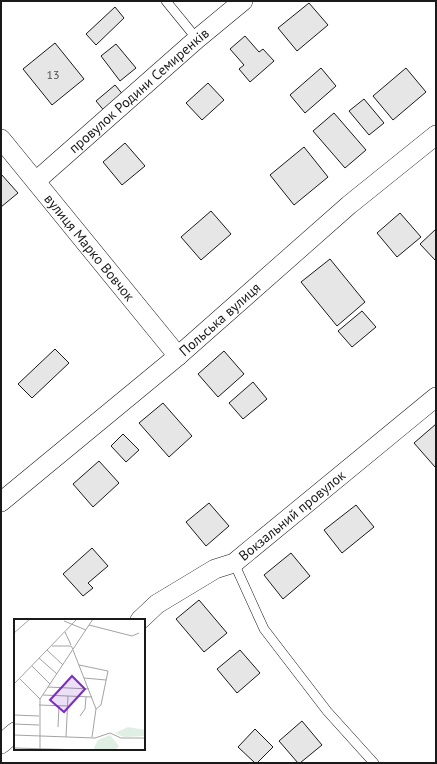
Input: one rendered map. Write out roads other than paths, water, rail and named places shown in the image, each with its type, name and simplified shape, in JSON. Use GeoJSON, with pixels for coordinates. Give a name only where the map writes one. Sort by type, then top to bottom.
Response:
{"type":"FeatureCollection","features":[{"type":"Feature","properties":{"kind":"street","name":"провулок Родини Семиренків"},"geometry":{"type":"LineString","coordinates":[[36,181],[197,39],[243,1]]}},
{"type":"Feature","properties":{"kind":"street","name":"Польська вулиця"},"geometry":{"type":"LineString","coordinates":[[1,502],[178,356],[349,205],[436,135]]}},
{"type":"Feature","properties":{"kind":"street","name":"вулиця Марко Вовчок"},"geometry":{"type":"LineString","coordinates":[[1,139],[178,356]]}},
{"type":"Feature","properties":{"kind":"street","name":"Вокзальний провулок"},"geometry":{"type":"LineString","coordinates":[[141,619],[158,604],[215,569],[234,563],[436,397]]}},
{"type":"Feature","properties":{"kind":"street"},"geometry":{"type":"LineString","coordinates":[[1,744],[14,733]]}},
{"type":"Feature","properties":{"kind":"lane"},"geometry":{"type":"LineString","coordinates":[[166,1],[197,39]]}},
{"type":"Feature","properties":{"kind":"lane"},"geometry":{"type":"LineString","coordinates":[[234,563],[264,629],[327,711],[374,763]]}}]}
